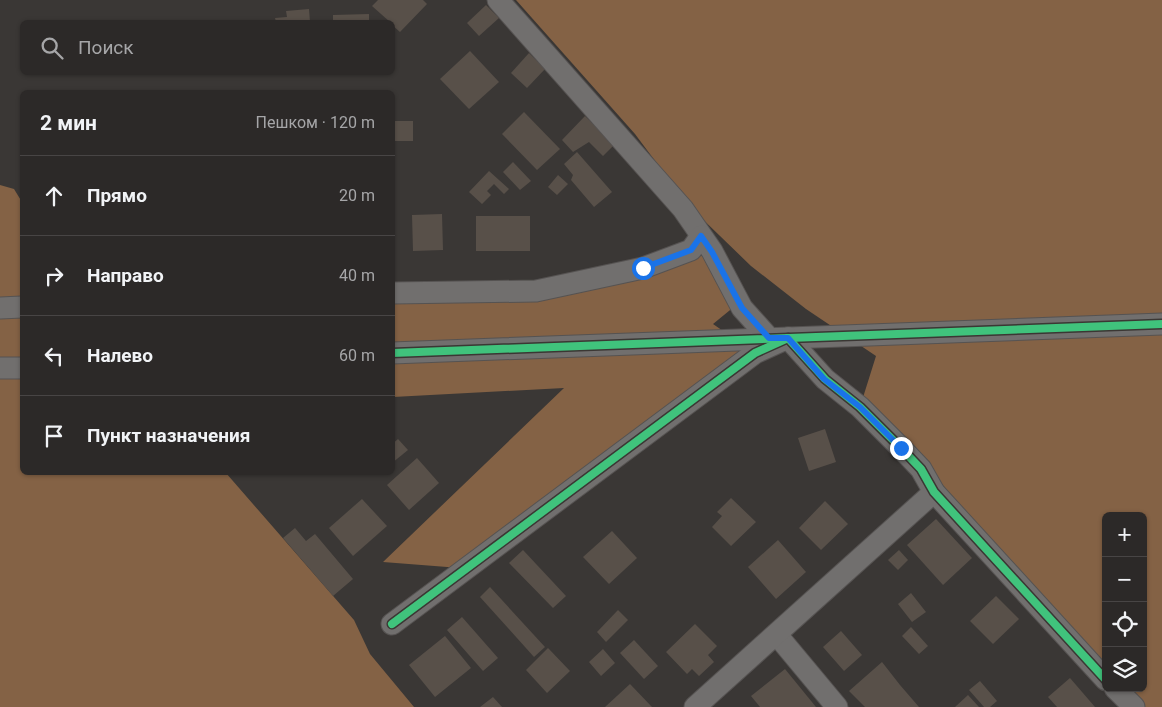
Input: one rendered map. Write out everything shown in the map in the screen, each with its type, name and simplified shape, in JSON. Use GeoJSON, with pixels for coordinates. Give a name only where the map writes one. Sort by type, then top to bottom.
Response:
{"type":"FeatureCollection","features":[{"type":"Feature","properties":{"kind":"street"},"geometry":{"type":"LineString","coordinates":[[498,0],[683,209],[712,252],[742,308],[824,379],[860,407],[901,448],[921,469],[934,492],[1102,676]]}},
{"type":"Feature","properties":{"kind":"street"},"geometry":{"type":"LineString","coordinates":[[395,293],[536,291],[643,268],[691,250],[701,236]]}},
{"type":"Feature","properties":{"kind":"street"},"geometry":{"type":"LineString","coordinates":[[0,308],[20,307]]}},
{"type":"Feature","properties":{"kind":"street"},"geometry":{"type":"LineString","coordinates":[[395,353],[1162,324]]}},
{"type":"Feature","properties":{"kind":"street"},"geometry":{"type":"LineString","coordinates":[[392,624],[754,353],[778,338]]}},
{"type":"Feature","properties":{"kind":"street"},"geometry":{"type":"LineString","coordinates":[[0,368],[20,368]]}},
{"type":"Feature","properties":{"kind":"street"},"geometry":{"type":"LineString","coordinates":[[695,707],[934,492]]}},
{"type":"Feature","properties":{"kind":"street"},"geometry":{"type":"LineString","coordinates":[[777,635],[837,707]]}},
{"type":"Feature","properties":{"kind":"street"},"geometry":{"type":"LineString","coordinates":[[1119,692],[1134,707]]}},
{"type":"Feature","properties":{"kind":"shaded area"},"geometry":{"type":"Polygon","coordinates":[[[516,0],[1162,0],[1162,707],[1134,707],[1119,692],[1147,692],[1147,512],[1102,512],[1102,676],[860,407],[876,356],[806,309],[751,266],[688,205],[635,134],[516,0]]]}},
{"type":"Feature","properties":{"kind":"shaded area"},"geometry":{"type":"Polygon","coordinates":[[[0,185],[14,189],[20,199],[20,475],[228,475],[354,620],[370,654],[414,707],[0,707],[0,185]]]}},
{"type":"Feature","properties":{"kind":"shaded area"},"geometry":{"type":"Polygon","coordinates":[[[707,254],[735,306],[713,324],[755,353],[565,481],[460,568],[383,562],[564,388],[395,397],[395,296],[600,288],[707,254]]]}},
{"type":"Feature","properties":{"kind":"building"},"geometry":{"type":"Polygon","coordinates":[[[378,0],[423,0],[427,4],[400,32],[395,28],[395,20],[388,20],[372,6],[378,0]]]}},
{"type":"Feature","properties":{"kind":"building"},"geometry":{"type":"Polygon","coordinates":[[[486,5],[499,18],[479,36],[467,23],[486,5]]]}},
{"type":"Feature","properties":{"kind":"building"},"geometry":{"type":"Polygon","coordinates":[[[309,9],[310,20],[276,20],[275,18],[287,17],[286,11],[309,9]]]}},
{"type":"Feature","properties":{"kind":"building"},"geometry":{"type":"Polygon","coordinates":[[[369,14],[369,20],[333,20],[333,15],[369,14]]]}},
{"type":"Feature","properties":{"kind":"building"},"geometry":{"type":"Polygon","coordinates":[[[470,51],[499,82],[469,109],[440,79],[470,51]]]}},
{"type":"Feature","properties":{"kind":"building"},"geometry":{"type":"Polygon","coordinates":[[[529,53],[545,69],[527,88],[511,73],[529,53]]]}},
{"type":"Feature","properties":{"kind":"building"},"geometry":{"type":"Polygon","coordinates":[[[524,112],[560,149],[537,170],[502,134],[524,112]]]}},
{"type":"Feature","properties":{"kind":"building"},"geometry":{"type":"Polygon","coordinates":[[[585,116],[614,145],[603,156],[589,142],[573,152],[562,140],[585,116]]]}},
{"type":"Feature","properties":{"kind":"building"},"geometry":{"type":"Polygon","coordinates":[[[395,121],[413,121],[413,141],[395,141],[395,121]]]}},
{"type":"Feature","properties":{"kind":"building"},"geometry":{"type":"Polygon","coordinates":[[[577,152],[612,192],[594,207],[571,180],[573,175],[564,164],[577,152]]]}},
{"type":"Feature","properties":{"kind":"building"},"geometry":{"type":"Polygon","coordinates":[[[513,162],[531,181],[520,190],[503,172],[513,162]]]}},
{"type":"Feature","properties":{"kind":"building"},"geometry":{"type":"Polygon","coordinates":[[[489,171],[509,189],[504,194],[494,184],[487,191],[491,195],[482,204],[469,192],[489,171]]]}},
{"type":"Feature","properties":{"kind":"building"},"geometry":{"type":"Polygon","coordinates":[[[558,175],[568,184],[557,195],[548,187],[558,175]]]}},
{"type":"Feature","properties":{"kind":"building"},"geometry":{"type":"Polygon","coordinates":[[[442,214],[443,250],[413,251],[412,215],[442,214]]]}},
{"type":"Feature","properties":{"kind":"building"},"geometry":{"type":"Polygon","coordinates":[[[476,216],[530,216],[530,251],[476,251],[476,216]]]}},
{"type":"Feature","properties":{"kind":"building"},"geometry":{"type":"Polygon","coordinates":[[[825,429],[836,462],[809,471],[798,438],[825,429]]]}},
{"type":"Feature","properties":{"kind":"building"},"geometry":{"type":"Polygon","coordinates":[[[398,439],[408,450],[395,461],[395,442],[398,439]]]}},
{"type":"Feature","properties":{"kind":"building"},"geometry":{"type":"Polygon","coordinates":[[[417,458],[439,483],[409,510],[387,485],[417,458]]]}},
{"type":"Feature","properties":{"kind":"building"},"geometry":{"type":"Polygon","coordinates":[[[731,498],[756,522],[731,546],[712,527],[722,516],[717,512],[731,498]]]}},
{"type":"Feature","properties":{"kind":"building"},"geometry":{"type":"Polygon","coordinates":[[[362,499],[387,526],[353,556],[329,528],[362,499]]]}},
{"type":"Feature","properties":{"kind":"building"},"geometry":{"type":"Polygon","coordinates":[[[825,501],[848,524],[821,550],[799,528],[825,501]]]}},
{"type":"Feature","properties":{"kind":"building"},"geometry":{"type":"Polygon","coordinates":[[[936,519],[972,558],[943,585],[907,545],[936,519]]]}},
{"type":"Feature","properties":{"kind":"building"},"geometry":{"type":"Polygon","coordinates":[[[295,528],[306,541],[315,534],[353,579],[333,596],[283,538],[295,528]]]}},
{"type":"Feature","properties":{"kind":"building"},"geometry":{"type":"Polygon","coordinates":[[[612,531],[637,558],[609,584],[583,557],[612,531]]]}},
{"type":"Feature","properties":{"kind":"building"},"geometry":{"type":"Polygon","coordinates":[[[778,540],[806,572],[776,599],[748,567],[778,540]]]}},
{"type":"Feature","properties":{"kind":"building"},"geometry":{"type":"Polygon","coordinates":[[[523,550],[566,596],[553,608],[509,563],[523,550]]]}},
{"type":"Feature","properties":{"kind":"building"},"geometry":{"type":"Polygon","coordinates":[[[899,550],[908,560],[898,570],[888,560],[899,550]]]}},
{"type":"Feature","properties":{"kind":"building"},"geometry":{"type":"Polygon","coordinates":[[[490,587],[545,647],[534,657],[480,597],[490,587]]]}},
{"type":"Feature","properties":{"kind":"building"},"geometry":{"type":"Polygon","coordinates":[[[911,593],[926,612],[912,622],[898,604],[911,593]]]}},
{"type":"Feature","properties":{"kind":"building"},"geometry":{"type":"Polygon","coordinates":[[[996,596],[1019,619],[993,644],[970,621],[996,596]]]}},
{"type":"Feature","properties":{"kind":"building"},"geometry":{"type":"Polygon","coordinates":[[[618,610],[628,620],[606,642],[597,632],[618,610]]]}},
{"type":"Feature","properties":{"kind":"building"},"geometry":{"type":"Polygon","coordinates":[[[462,617],[498,658],[483,671],[447,630],[462,617]]]}},
{"type":"Feature","properties":{"kind":"building"},"geometry":{"type":"Polygon","coordinates":[[[695,624],[717,646],[708,655],[714,662],[699,676],[692,669],[687,674],[666,652],[695,624]]]}},
{"type":"Feature","properties":{"kind":"building"},"geometry":{"type":"Polygon","coordinates":[[[911,627],[928,646],[919,654],[902,636],[911,627]]]}},
{"type":"Feature","properties":{"kind":"building"},"geometry":{"type":"Polygon","coordinates":[[[841,631],[862,655],[844,671],[823,647],[841,631]]]}},
{"type":"Feature","properties":{"kind":"building"},"geometry":{"type":"Polygon","coordinates":[[[445,636],[471,668],[435,697],[409,665],[445,636]]]}},
{"type":"Feature","properties":{"kind":"building"},"geometry":{"type":"Polygon","coordinates":[[[634,640],[658,666],[644,679],[620,653],[634,640]]]}},
{"type":"Feature","properties":{"kind":"building"},"geometry":{"type":"Polygon","coordinates":[[[548,648],[570,671],[547,693],[526,670],[548,648]]]}},
{"type":"Feature","properties":{"kind":"building"},"geometry":{"type":"Polygon","coordinates":[[[603,649],[615,663],[601,676],[589,662],[603,649]]]}},
{"type":"Feature","properties":{"kind":"building"},"geometry":{"type":"Polygon","coordinates":[[[882,662],[919,707],[865,707],[849,691],[882,662]]]}},
{"type":"Feature","properties":{"kind":"building"},"geometry":{"type":"Polygon","coordinates":[[[785,669],[816,707],[760,707],[751,696],[785,669]]]}},
{"type":"Feature","properties":{"kind":"building"},"geometry":{"type":"Polygon","coordinates":[[[1070,678],[1095,707],[1057,707],[1048,697],[1070,678]]]}},
{"type":"Feature","properties":{"kind":"building"},"geometry":{"type":"Polygon","coordinates":[[[980,681],[997,701],[990,707],[984,707],[969,690],[980,681]]]}},
{"type":"Feature","properties":{"kind":"building"},"geometry":{"type":"Polygon","coordinates":[[[630,684],[652,707],[605,707],[630,684]]]}},
{"type":"Feature","properties":{"kind":"building"},"geometry":{"type":"Polygon","coordinates":[[[968,695],[979,707],[955,707],[968,695]]]}},
{"type":"Feature","properties":{"kind":"building"},"geometry":{"type":"Polygon","coordinates":[[[493,697],[502,707],[480,707],[493,697]]]}},
{"type":"Feature","properties":{"kind":"cycle path"},"geometry":{"type":"LineString","coordinates":[[395,353],[1162,324]]}},
{"type":"Feature","properties":{"kind":"cycle path"},"geometry":{"type":"LineString","coordinates":[[392,624],[755,353],[788,338],[825,379],[860,407],[921,469],[934,492],[1102,676]]}},
{"type":"Feature","properties":{"kind":"route"},"geometry":{"type":"LineString","coordinates":[[643,268],[691,250],[701,236],[712,252],[742,308],[769,338],[788,338],[824,379],[860,407],[901,448]]}}]}
